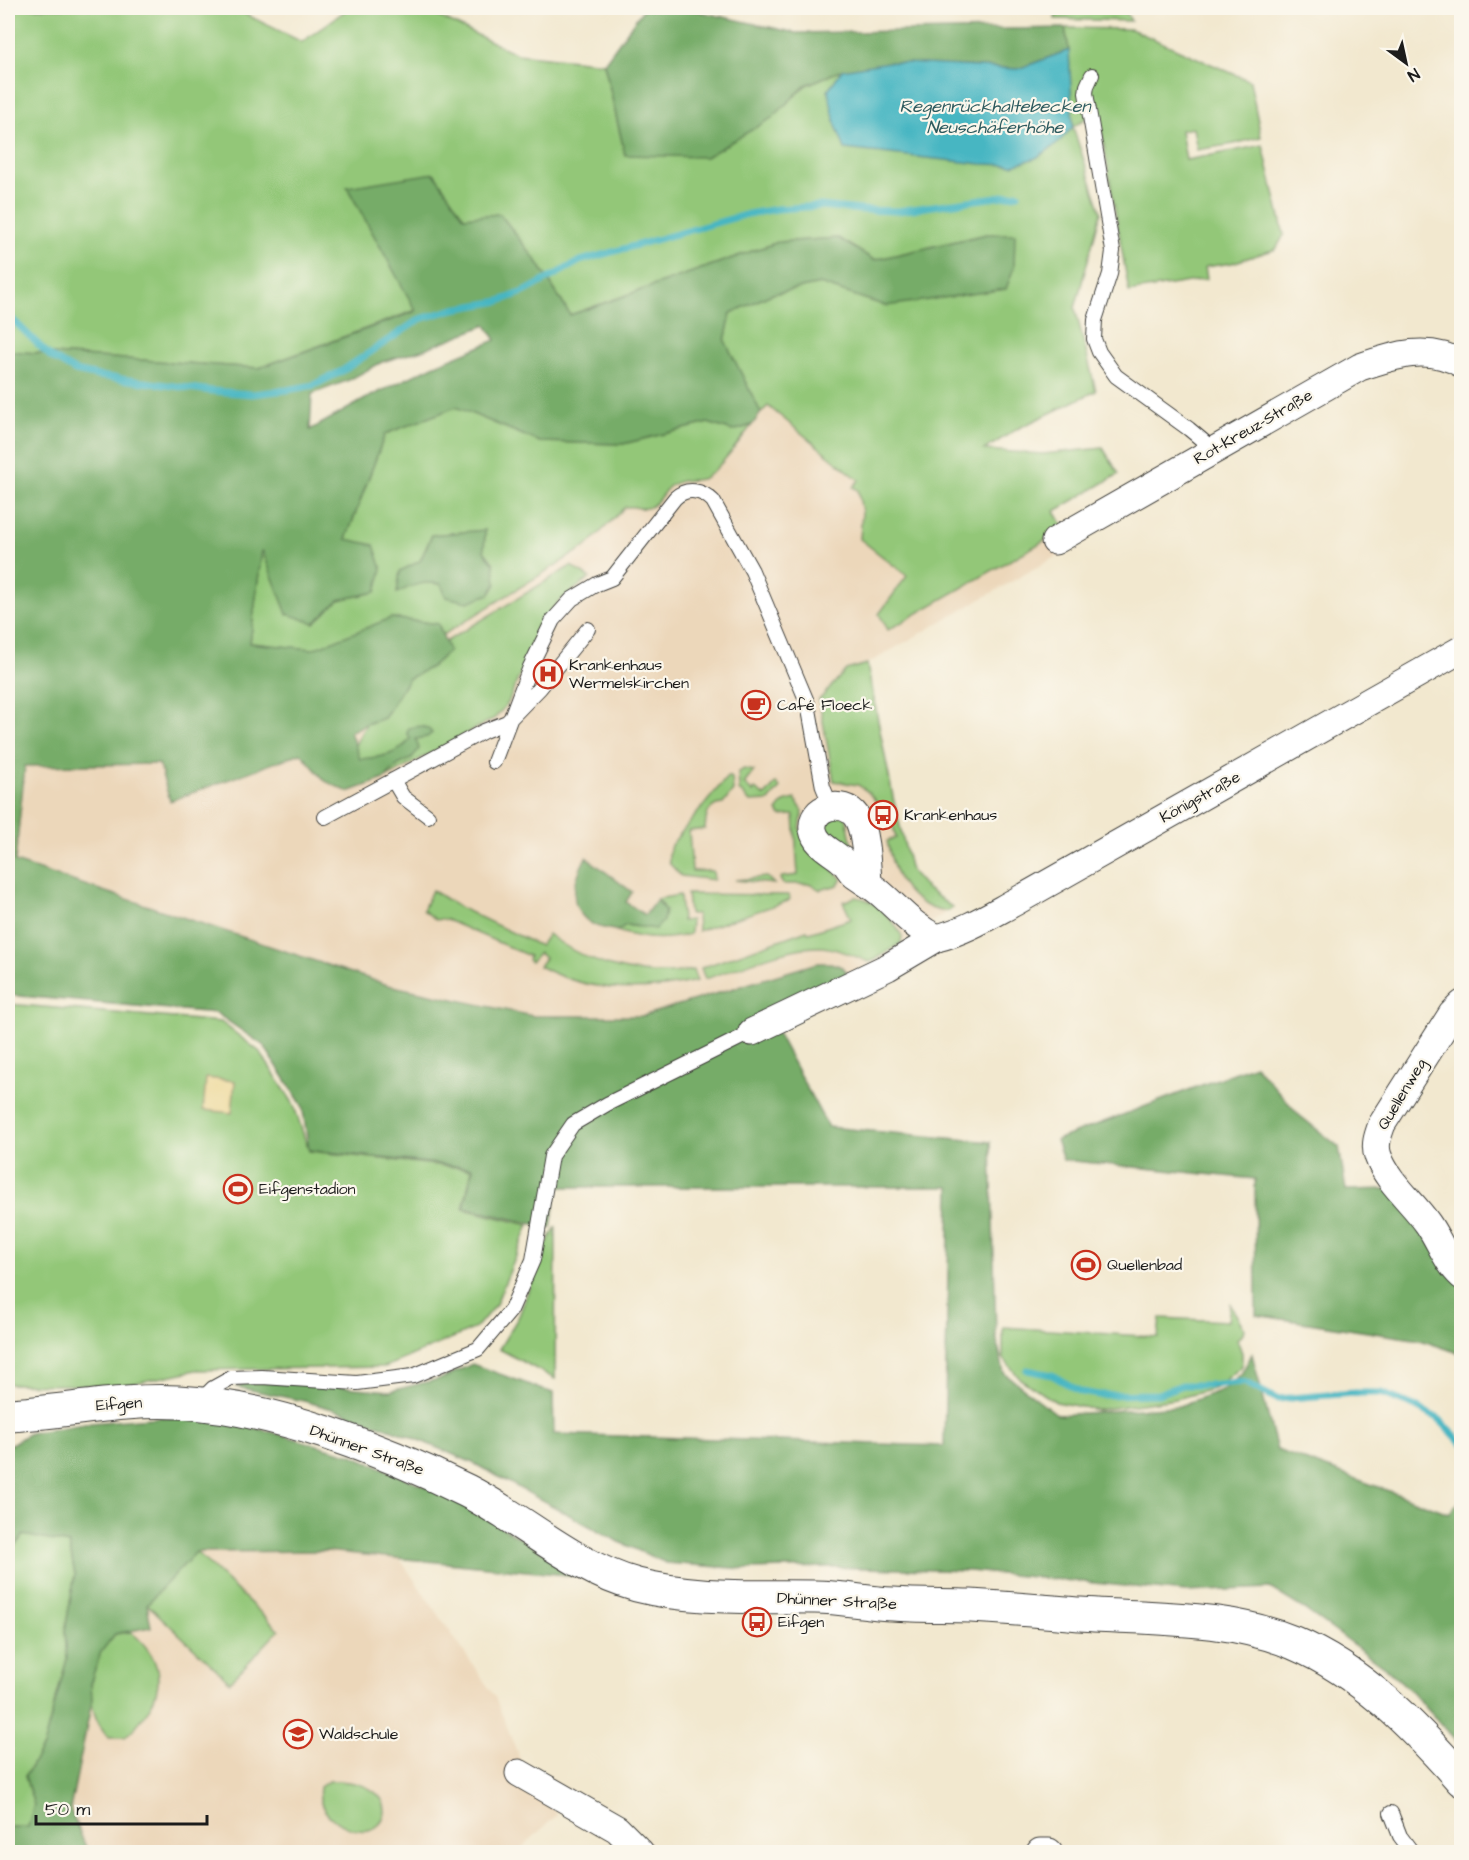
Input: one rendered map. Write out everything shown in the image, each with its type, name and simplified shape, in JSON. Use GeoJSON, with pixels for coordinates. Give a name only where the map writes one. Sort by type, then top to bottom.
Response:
{"type":"FeatureCollection","features":[{"type":"Feature","properties":{"kind":"main road","name":"Eifgen"},"geometry":{"type":"LineString","coordinates":[[8,1415],[115,1403],[198,1403]]}},
{"type":"Feature","properties":{"kind":"main road","name":"Dhünner Straße"},"geometry":{"type":"LineString","coordinates":[[198,1403],[285,1421],[339,1437],[398,1460],[473,1494],[590,1566],[637,1585],[718,1596],[819,1597],[891,1604],[972,1606],[1226,1623],[1255,1629],[1319,1655],[1364,1684],[1411,1725],[1461,1780]]}},
{"type":"Feature","properties":{"kind":"main road","name":"Eifgen"},"geometry":{"type":"LineString","coordinates":[[8,1431],[40,1413]]}},
{"type":"Feature","properties":{"kind":"street","name":"Rot-Kreuz-Straße"},"geometry":{"type":"LineString","coordinates":[[1055,541],[1360,367],[1389,357],[1420,352],[1448,356],[1461,364]]}},
{"type":"Feature","properties":{"kind":"street","name":"Königstraße"},"geometry":{"type":"LineString","coordinates":[[752,1032],[888,967],[937,938],[966,928],[1015,902],[1461,649]]}},
{"type":"Feature","properties":{"kind":"street"},"geometry":{"type":"LineString","coordinates":[[868,883],[866,857],[858,819],[848,809],[831,806],[820,811],[813,826],[815,836],[821,844],[918,927],[937,938]]}},
{"type":"Feature","properties":{"kind":"street","name":"Quellenweg"},"geometry":{"type":"LineString","coordinates":[[1461,1004],[1452,1014],[1382,1124],[1377,1136],[1376,1147],[1378,1158],[1388,1175],[1428,1224],[1461,1276]]}},
{"type":"Feature","properties":{"kind":"street"},"geometry":{"type":"LineString","coordinates":[[519,1773],[617,1829],[640,1852]]}},
{"type":"Feature","properties":{"kind":"street"},"geometry":{"type":"LineString","coordinates":[[1040,1852],[1049,1852]]}},
{"type":"Feature","properties":{"kind":"lane"},"geometry":{"type":"LineString","coordinates":[[1092,75],[1086,93],[1113,251],[1110,274],[1095,320],[1094,339],[1099,352],[1116,376],[1190,429],[1214,450]]}},
{"type":"Feature","properties":{"kind":"lane"},"geometry":{"type":"LineString","coordinates":[[494,762],[507,722],[546,634],[562,609],[583,591],[612,578],[675,498],[683,492],[696,491],[705,494],[713,501],[752,571],[765,601],[810,709],[823,787],[831,806]]}},
{"type":"Feature","properties":{"kind":"lane"},"geometry":{"type":"LineString","coordinates":[[325,817],[507,722],[540,688],[588,629]]}},
{"type":"Feature","properties":{"kind":"lane"},"geometry":{"type":"LineString","coordinates":[[393,780],[403,796],[428,816]]}},
{"type":"Feature","properties":{"kind":"lane"},"geometry":{"type":"LineString","coordinates":[[198,1403],[213,1388],[231,1378],[262,1377],[357,1383],[413,1376],[478,1349],[511,1310],[533,1260],[551,1156],[573,1124],[607,1104],[752,1032]]}},
{"type":"Feature","properties":{"kind":"lane"},"geometry":{"type":"LineString","coordinates":[[1391,1813],[1400,1836],[1412,1852]]}},
{"type":"Feature","properties":{"kind":"shaded area","name":"Krankenhaus Wermelskirchen"},"geometry":{"type":"Polygon","coordinates":[[[768,405],[983,450],[1043,454],[1103,448],[1119,474],[1054,511],[1065,529],[1062,553],[867,664],[894,802],[911,871],[926,888],[953,908],[875,960],[848,975],[831,963],[817,963],[642,1016],[533,1016],[388,985],[15,862],[25,766],[159,764],[623,444],[708,423],[752,425],[768,405]]]}},
{"type":"Feature","properties":{"kind":"shaded area","name":"Waldschule"},"geometry":{"type":"Polygon","coordinates":[[[326,1551],[400,1559],[495,1697],[523,1767],[557,1815],[517,1852],[88,1852],[70,1809],[92,1701],[91,1681],[147,1604],[196,1552],[326,1551]]]}},
{"type":"Feature","properties":{"kind":"green space"},"geometry":{"type":"Polygon","coordinates":[[[8,8],[233,8],[302,42],[349,8],[421,8],[517,54],[604,63],[625,155],[790,100],[806,85],[842,70],[1069,50],[1065,28],[1131,29],[1250,81],[1261,137],[1197,150],[1193,128],[1181,130],[1186,160],[1263,145],[1284,235],[1276,249],[1232,263],[1205,267],[1207,279],[1129,292],[1098,110],[1073,127],[1101,212],[1075,308],[1096,391],[1017,429],[984,450],[1043,454],[1103,448],[1119,474],[1055,511],[1065,529],[888,630],[879,614],[907,576],[860,539],[862,512],[858,490],[853,487],[859,480],[768,406],[761,413],[725,341],[731,313],[772,294],[820,284],[886,306],[987,234],[874,260],[838,238],[778,242],[570,315],[538,263],[500,214],[464,217],[347,187],[416,310],[259,368],[8,351],[8,8]]]}},
{"type":"Feature","properties":{"kind":"green space"},"geometry":{"type":"Polygon","coordinates":[[[644,8],[684,8],[796,33],[1065,28],[1069,50],[1018,69],[963,66],[842,70],[806,85],[772,118],[706,157],[625,155],[604,63],[644,8]]]}},
{"type":"Feature","properties":{"kind":"green space"},"geometry":{"type":"Polygon","coordinates":[[[1057,8],[1124,8],[1131,21],[1055,19],[1057,8]]]}},
{"type":"Feature","properties":{"kind":"green space"},"geometry":{"type":"Polygon","coordinates":[[[434,173],[464,217],[500,214],[538,263],[570,315],[778,242],[838,238],[874,260],[987,234],[1015,234],[1014,267],[1006,289],[886,306],[820,284],[772,294],[731,313],[725,341],[761,413],[752,425],[733,431],[708,423],[623,444],[540,442],[456,407],[385,434],[346,539],[374,545],[382,569],[376,592],[339,600],[314,623],[287,614],[262,550],[250,643],[313,649],[391,618],[438,624],[449,651],[431,667],[408,679],[384,718],[350,732],[360,759],[394,752],[410,739],[407,733],[409,728],[419,726],[427,728],[432,733],[427,737],[416,739],[419,749],[411,759],[398,765],[384,779],[348,792],[325,781],[301,753],[170,801],[159,764],[25,766],[15,862],[388,985],[533,1016],[642,1016],[817,963],[831,963],[843,967],[848,975],[768,1016],[828,1127],[991,1142],[996,1336],[1004,1373],[1058,1415],[1179,1406],[1224,1389],[1241,1374],[1252,1354],[1277,1450],[1449,1513],[1461,1500],[1461,1746],[1408,1688],[1387,1669],[1304,1609],[1270,1588],[1186,1592],[970,1571],[828,1567],[745,1569],[666,1563],[619,1542],[473,1463],[414,1438],[343,1412],[304,1401],[236,1387],[246,1382],[301,1383],[390,1391],[443,1378],[472,1364],[553,1393],[554,1434],[944,1446],[950,1187],[557,1187],[551,1228],[464,1208],[473,1168],[309,1150],[302,1105],[264,1046],[216,1013],[8,995],[8,351],[259,368],[416,311],[347,187],[434,173]],[[486,325],[422,350],[382,362],[349,380],[312,394],[310,430],[367,398],[433,366],[496,340],[486,325]]]}},
{"type":"Feature","properties":{"kind":"green space"},"geometry":{"type":"Polygon","coordinates":[[[456,407],[540,442],[623,444],[708,423],[733,431],[752,425],[714,471],[707,476],[675,483],[647,508],[624,508],[587,546],[443,635],[438,624],[391,618],[313,650],[250,643],[262,548],[314,623],[339,600],[376,591],[346,539],[385,434],[456,407]],[[485,530],[432,535],[420,561],[398,592],[418,582],[441,584],[494,564],[484,551],[485,530]]]}},
{"type":"Feature","properties":{"kind":"green space"},"geometry":{"type":"Polygon","coordinates":[[[485,530],[484,551],[494,564],[496,584],[490,594],[468,602],[446,597],[441,584],[429,583],[413,586],[397,593],[400,571],[420,561],[432,535],[485,530]]]}},
{"type":"Feature","properties":{"kind":"green space"},"geometry":{"type":"Polygon","coordinates":[[[571,566],[590,578],[558,602],[551,611],[536,636],[508,703],[495,718],[384,779],[398,765],[411,759],[410,739],[394,752],[381,757],[360,760],[355,745],[366,724],[384,718],[408,679],[431,667],[449,651],[445,642],[571,566]]]}},
{"type":"Feature","properties":{"kind":"green space"},"geometry":{"type":"Polygon","coordinates":[[[867,664],[894,802],[911,871],[926,888],[953,908],[948,911],[937,910],[921,903],[905,889],[900,881],[887,841],[896,838],[888,807],[878,804],[868,792],[858,785],[834,781],[819,700],[846,670],[867,664]]]}},
{"type":"Feature","properties":{"kind":"green space"},"geometry":{"type":"Polygon","coordinates":[[[744,769],[754,771],[744,784],[753,792],[755,789],[765,796],[776,783],[780,788],[769,801],[750,802],[739,790],[738,772],[744,769]]]}},
{"type":"Feature","properties":{"kind":"green space"},"geometry":{"type":"Polygon","coordinates":[[[728,776],[732,778],[733,791],[723,804],[711,809],[707,816],[705,829],[689,831],[692,871],[713,871],[714,880],[681,876],[669,863],[671,845],[728,776]]]}},
{"type":"Feature","properties":{"kind":"green space"},"geometry":{"type":"Polygon","coordinates":[[[795,799],[803,811],[800,829],[825,862],[842,879],[838,885],[820,890],[811,884],[783,884],[780,879],[798,875],[794,815],[780,816],[777,811],[784,802],[795,799]]]}},
{"type":"Feature","properties":{"kind":"green space"},"geometry":{"type":"Polygon","coordinates":[[[830,816],[846,816],[854,854],[829,833],[826,826],[830,816]]]}},
{"type":"Feature","properties":{"kind":"green space"},"geometry":{"type":"Polygon","coordinates":[[[586,857],[632,892],[626,902],[645,915],[657,899],[665,911],[663,921],[656,929],[626,925],[617,931],[596,926],[585,918],[575,903],[574,894],[575,885],[586,857]]]}},
{"type":"Feature","properties":{"kind":"green space"},"geometry":{"type":"Polygon","coordinates":[[[767,877],[774,884],[735,880],[767,877]]]}},
{"type":"Feature","properties":{"kind":"green space"},"geometry":{"type":"Polygon","coordinates":[[[432,890],[457,906],[540,946],[548,934],[581,955],[617,968],[654,973],[693,970],[697,981],[637,989],[597,986],[558,975],[539,966],[545,958],[539,953],[531,962],[528,960],[529,956],[447,920],[436,920],[423,910],[432,890]]]}},
{"type":"Feature","properties":{"kind":"green space"},"geometry":{"type":"Polygon","coordinates":[[[687,894],[788,895],[790,899],[698,931],[697,914],[689,914],[687,894]]]}},
{"type":"Feature","properties":{"kind":"green space"},"geometry":{"type":"Polygon","coordinates":[[[680,895],[682,921],[691,920],[690,934],[672,938],[653,938],[617,931],[626,925],[637,927],[663,905],[657,899],[680,895]]]}},
{"type":"Feature","properties":{"kind":"green space"},"geometry":{"type":"Polygon","coordinates":[[[855,897],[870,901],[883,911],[902,936],[901,943],[869,962],[833,949],[808,947],[778,954],[705,979],[701,968],[807,930],[809,933],[851,919],[843,902],[855,897]]]}},
{"type":"Feature","properties":{"kind":"green space","name":"Eifgenstadion"},"geometry":{"type":"Polygon","coordinates":[[[8,1004],[221,1022],[260,1052],[293,1103],[309,1151],[472,1169],[463,1209],[529,1225],[496,1304],[476,1328],[385,1367],[196,1370],[121,1386],[8,1384],[8,1004]]]}},
{"type":"Feature","properties":{"kind":"green space"},"geometry":{"type":"Polygon","coordinates":[[[1255,1065],[1299,1115],[1339,1147],[1346,1190],[1390,1189],[1451,1238],[1461,1249],[1461,1354],[1420,1340],[1256,1315],[1255,1179],[1063,1160],[1056,1140],[1255,1065]]]}},
{"type":"Feature","properties":{"kind":"green space"},"geometry":{"type":"Polygon","coordinates":[[[556,1227],[555,1379],[499,1349],[519,1316],[542,1252],[556,1227]]]}},
{"type":"Feature","properties":{"kind":"green space"},"geometry":{"type":"Polygon","coordinates":[[[1230,1304],[1244,1328],[1243,1334],[1237,1339],[1242,1353],[1242,1366],[1216,1388],[1176,1399],[1098,1410],[1056,1402],[1020,1379],[1003,1358],[1003,1327],[1158,1337],[1160,1318],[1228,1321],[1230,1304]]]}},
{"type":"Feature","properties":{"kind":"green space"},"geometry":{"type":"Polygon","coordinates":[[[162,1417],[217,1421],[264,1430],[352,1455],[452,1498],[587,1577],[326,1551],[196,1552],[147,1604],[151,1627],[115,1634],[101,1652],[91,1681],[92,1701],[70,1809],[88,1852],[8,1852],[8,1827],[28,1827],[34,1805],[25,1776],[43,1747],[67,1659],[65,1631],[75,1574],[69,1544],[24,1535],[8,1554],[8,1446],[30,1433],[90,1423],[162,1417]]]}},
{"type":"Feature","properties":{"kind":"green space"},"geometry":{"type":"Polygon","coordinates":[[[24,1535],[69,1544],[75,1574],[65,1631],[67,1659],[43,1747],[25,1776],[34,1805],[28,1828],[8,1827],[8,1554],[24,1535]]]}},
{"type":"Feature","properties":{"kind":"green space"},"geometry":{"type":"Polygon","coordinates":[[[196,1552],[279,1630],[230,1682],[147,1604],[196,1552]]]}},
{"type":"Feature","properties":{"kind":"green space"},"geometry":{"type":"Polygon","coordinates":[[[131,1632],[145,1645],[153,1659],[158,1685],[147,1712],[125,1737],[109,1737],[96,1719],[93,1708],[91,1685],[93,1674],[105,1645],[115,1634],[131,1632]]]}},
{"type":"Feature","properties":{"kind":"green space"},"geometry":{"type":"Polygon","coordinates":[[[329,1781],[356,1783],[374,1791],[383,1803],[385,1814],[379,1824],[369,1830],[353,1829],[333,1819],[320,1801],[320,1787],[329,1781]]]}},
{"type":"Feature","properties":{"kind":"sand"},"geometry":{"type":"Polygon","coordinates":[[[206,1078],[235,1081],[232,1113],[203,1110],[206,1078]]]}},
{"type":"Feature","properties":{"kind":"water","name":"Regenrückhaltebecken Neuschäferhöhe"},"geometry":{"type":"Polygon","coordinates":[[[1069,50],[1073,127],[1056,145],[1036,158],[1013,165],[981,164],[845,149],[835,123],[828,90],[842,70],[888,62],[1018,69],[1069,50]]]}},
{"type":"Feature","properties":{"kind":"waterway"},"geometry":{"type":"LineString","coordinates":[[8,315],[51,357],[75,371],[212,391],[252,394],[287,390],[314,385],[342,371],[420,319],[454,309],[500,301],[526,291],[580,261],[748,214],[777,209],[821,206],[898,211],[1018,194]]}},
{"type":"Feature","properties":{"kind":"waterway"},"geometry":{"type":"LineString","coordinates":[[1027,1370],[1052,1375],[1081,1392],[1098,1395],[1158,1394],[1182,1385],[1244,1382],[1277,1399],[1381,1393],[1439,1419],[1462,1443]]}},
{"type":"Feature","properties":{"kind":"place","name":"Krankenhaus Wermelskirchen"},"geometry":{"type":"Point","coordinates":[548,674]}},
{"type":"Feature","properties":{"kind":"place","name":"Café Floeck"},"geometry":{"type":"Point","coordinates":[756,705]}},
{"type":"Feature","properties":{"kind":"place","name":"Krankenhaus"},"geometry":{"type":"Point","coordinates":[883,815]}},
{"type":"Feature","properties":{"kind":"place","name":"Eifgenstadion"},"geometry":{"type":"Point","coordinates":[238,1189]}},
{"type":"Feature","properties":{"kind":"place","name":"Quellenbad"},"geometry":{"type":"Point","coordinates":[1086,1265]}},
{"type":"Feature","properties":{"kind":"place","name":"Eifgen"},"geometry":{"type":"Point","coordinates":[757,1622]}},
{"type":"Feature","properties":{"kind":"place","name":"Waldschule"},"geometry":{"type":"Point","coordinates":[298,1734]}}]}
